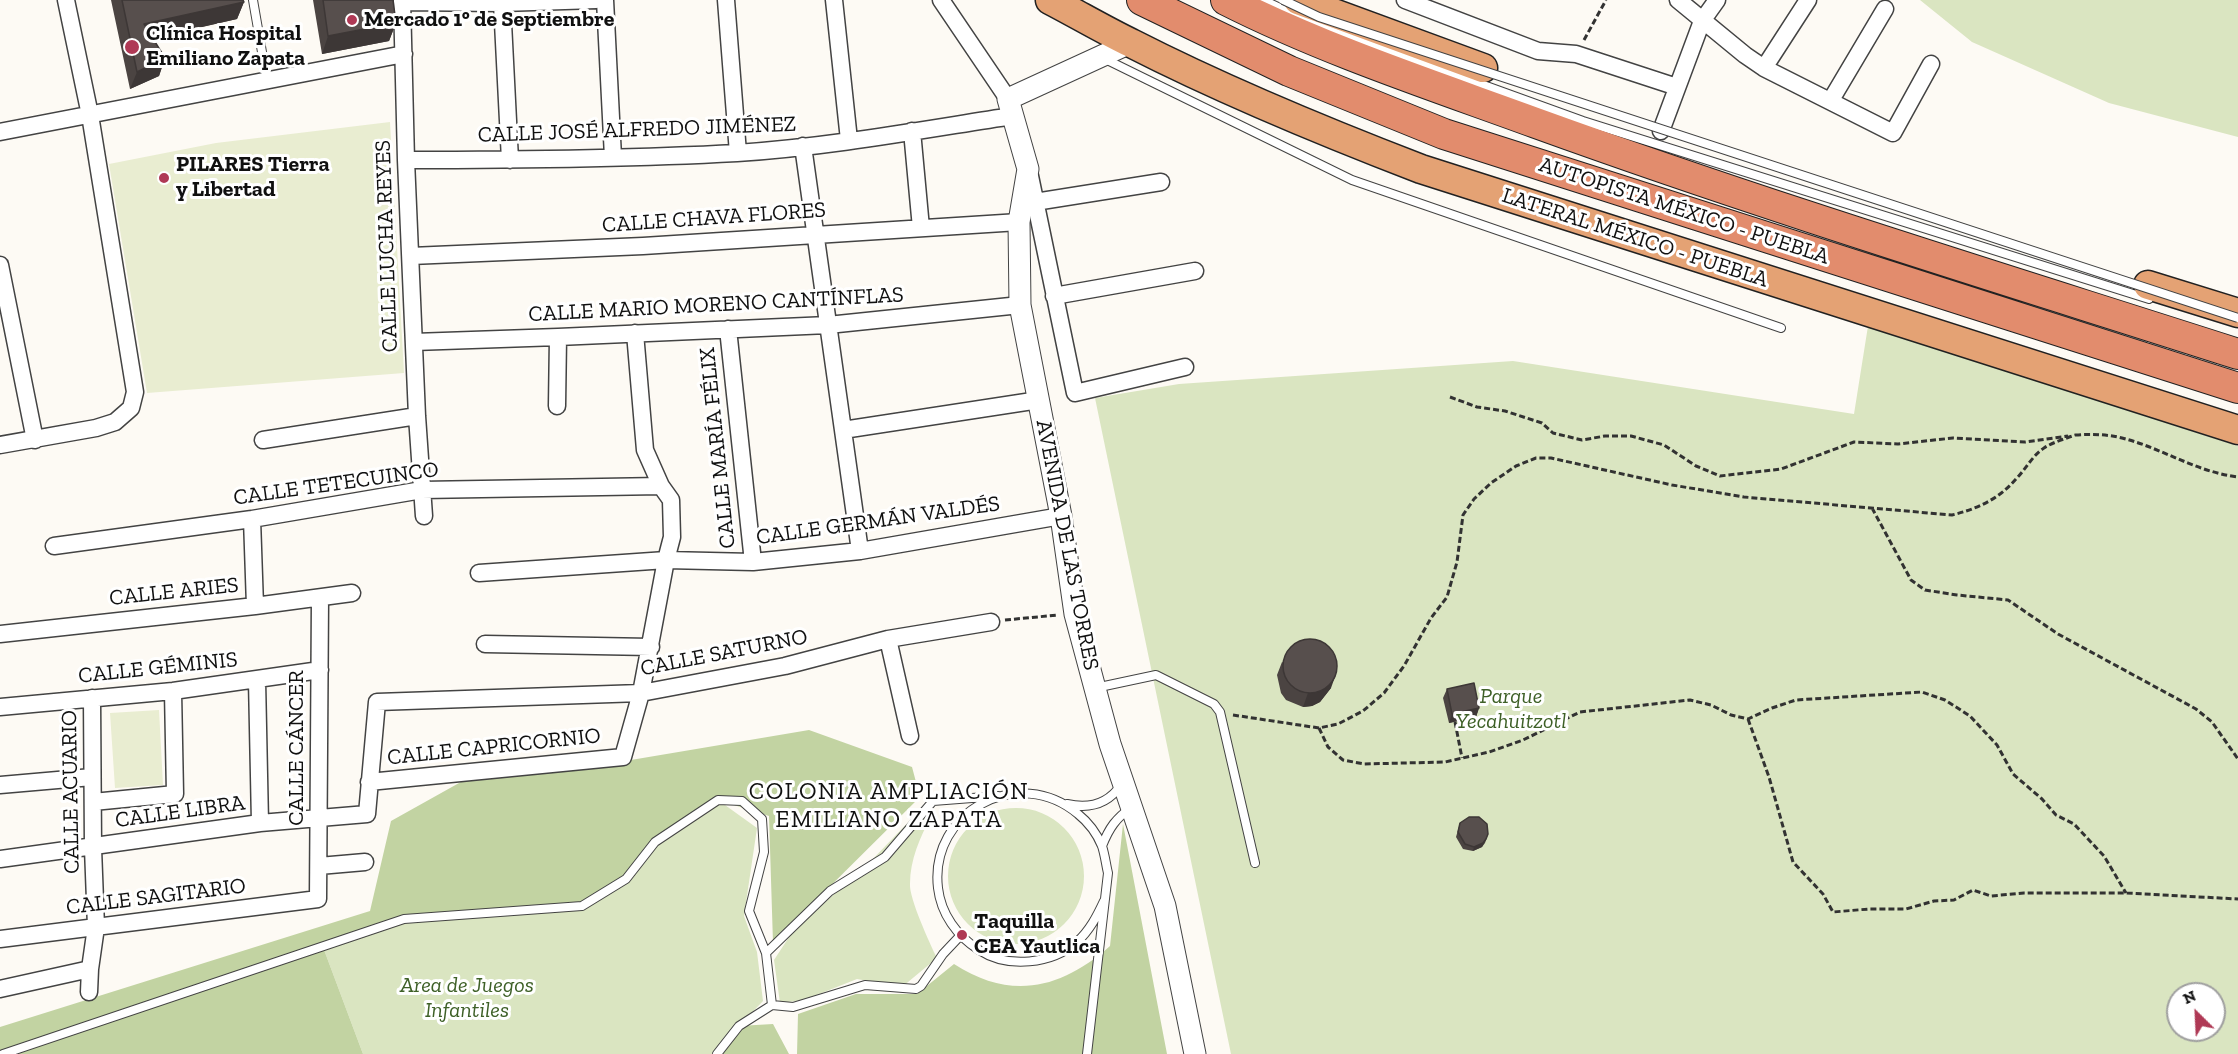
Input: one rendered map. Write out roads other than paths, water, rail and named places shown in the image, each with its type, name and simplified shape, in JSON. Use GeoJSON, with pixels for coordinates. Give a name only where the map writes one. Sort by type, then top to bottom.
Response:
{"type":"FeatureCollection","features":[{"type":"Feature","properties":{"kind":"highway","name":"LATERAL MÉXICO - PUEBLA"},"geometry":{"type":"LineString","coordinates":[[1050,0],[1102,50],[1270,109],[1421,169],[2238,430]]}},
{"type":"Feature","properties":{"kind":"highway","name":"AUTOPISTA MÉXICO - PUEBLA"},"geometry":{"type":"LineString","coordinates":[[1142,0],[1289,71],[1444,134],[2238,388]]}},
{"type":"Feature","properties":{"kind":"highway","name":"AUTOPISTA MÉXICO - PUEBLA"},"geometry":{"type":"LineString","coordinates":[[1226,0],[1276,25],[1380,67],[1666,170],[2238,354]]}},
{"type":"Feature","properties":{"kind":"highway"},"geometry":{"type":"LineString","coordinates":[[1298,0],[1661,131],[2238,313]]}},
{"type":"Feature","properties":{"kind":"street"},"geometry":{"type":"LineString","coordinates":[[0,445],[115,423],[131,408],[135,392],[90,115],[66,0]]}},
{"type":"Feature","properties":{"kind":"street"},"geometry":{"type":"LineString","coordinates":[[402,1],[502,3],[596,0]]}},
{"type":"Feature","properties":{"kind":"street"},"geometry":{"type":"LineString","coordinates":[[605,0],[613,157]]}},
{"type":"Feature","properties":{"kind":"street"},"geometry":{"type":"LineString","coordinates":[[726,0],[738,153]]}},
{"type":"Feature","properties":{"kind":"street"},"geometry":{"type":"LineString","coordinates":[[834,0],[849,140]]}},
{"type":"Feature","properties":{"kind":"street"},"geometry":{"type":"LineString","coordinates":[[941,0],[1010,108],[1102,50]]}},
{"type":"Feature","properties":{"kind":"street"},"geometry":{"type":"LineString","coordinates":[[1405,0],[1432,5],[1538,51],[1576,54],[1677,87]]}},
{"type":"Feature","properties":{"kind":"street"},"geometry":{"type":"LineString","coordinates":[[1677,0],[1744,55],[1764,68],[1832,100],[1893,133],[1930,64]]}},
{"type":"Feature","properties":{"kind":"street"},"geometry":{"type":"LineString","coordinates":[[1661,131],[1702,21],[1717,0]]}},
{"type":"Feature","properties":{"kind":"street"},"geometry":{"type":"LineString","coordinates":[[1764,68],[1808,0]]}},
{"type":"Feature","properties":{"kind":"street","name":"CALLE LUCHA REYES"},"geometry":{"type":"LineString","coordinates":[[402,1],[406,160],[417,416],[424,516]]}},
{"type":"Feature","properties":{"kind":"street"},"geometry":{"type":"LineString","coordinates":[[502,3],[510,160]]}},
{"type":"Feature","properties":{"kind":"street"},"geometry":{"type":"LineString","coordinates":[[1832,100],[1885,9]]}},
{"type":"Feature","properties":{"kind":"street"},"geometry":{"type":"LineString","coordinates":[[0,132],[404,54]]}},
{"type":"Feature","properties":{"kind":"street","name":"CALLE JOSÉ ALFREDO JIMÉNEZ"},"geometry":{"type":"LineString","coordinates":[[406,160],[510,160],[738,153],[912,131],[1010,108]]}},
{"type":"Feature","properties":{"kind":"street","name":"AVENIDA DE LAS TORRES"},"geometry":{"type":"LineString","coordinates":[[1010,108],[1028,169],[1075,393],[1185,367]]}},
{"type":"Feature","properties":{"kind":"street"},"geometry":{"type":"LineString","coordinates":[[912,131],[921,228]]}},
{"type":"Feature","properties":{"kind":"street"},"geometry":{"type":"LineString","coordinates":[[803,146],[860,551]]}},
{"type":"Feature","properties":{"kind":"street","name":"AVENIDA DE LAS TORRES"},"geometry":{"type":"LineString","coordinates":[[1028,169],[1019,222],[1020,305],[1061,516],[1075,614],[1123,782],[1165,906],[1195,1054]]}},
{"type":"Feature","properties":{"kind":"street"},"geometry":{"type":"LineString","coordinates":[[1035,202],[1161,182]]}},
{"type":"Feature","properties":{"kind":"street","name":"CALLE CHAVA FLORES"},"geometry":{"type":"LineString","coordinates":[[411,256],[643,246],[1019,222]]}},
{"type":"Feature","properties":{"kind":"street"},"geometry":{"type":"LineString","coordinates":[[0,265],[35,440]]}},
{"type":"Feature","properties":{"kind":"street"},"geometry":{"type":"LineString","coordinates":[[1054,296],[1195,271]]}},
{"type":"Feature","properties":{"kind":"street","name":"CALLE MARIO MORENO CANTÍNFLAS"},"geometry":{"type":"LineString","coordinates":[[414,342],[828,325],[1020,305]]}},
{"type":"Feature","properties":{"kind":"street","name":"CALLE MARÍA FÉLIX"},"geometry":{"type":"LineString","coordinates":[[728,328],[753,562]]}},
{"type":"Feature","properties":{"kind":"street"},"geometry":{"type":"LineString","coordinates":[[635,333],[645,450],[661,486],[671,500],[672,537],[641,693]]}},
{"type":"Feature","properties":{"kind":"street"},"geometry":{"type":"LineString","coordinates":[[557,406],[558,337]]}},
{"type":"Feature","properties":{"kind":"street"},"geometry":{"type":"LineString","coordinates":[[843,430],[1039,400]]}},
{"type":"Feature","properties":{"kind":"street"},"geometry":{"type":"LineString","coordinates":[[262,440],[417,416]]}},
{"type":"Feature","properties":{"kind":"street","name":"CALLE TETECUINCO"},"geometry":{"type":"LineString","coordinates":[[54,546],[252,519],[422,490],[661,486]]}},
{"type":"Feature","properties":{"kind":"street","name":"CALLE GERMÁN VALDÉS"},"geometry":{"type":"LineString","coordinates":[[479,573],[666,560],[753,562],[860,551],[1061,516]]}},
{"type":"Feature","properties":{"kind":"street"},"geometry":{"type":"LineString","coordinates":[[252,519],[255,606]]}},
{"type":"Feature","properties":{"kind":"street","name":"CALLE ARIES"},"geometry":{"type":"LineString","coordinates":[[0,634],[352,593]]}},
{"type":"Feature","properties":{"kind":"street","name":"CALLE CÁNCER"},"geometry":{"type":"LineString","coordinates":[[318,899],[320,598]]}},
{"type":"Feature","properties":{"kind":"street","name":"CALLE SATURNO"},"geometry":{"type":"LineString","coordinates":[[369,782],[377,702],[641,693],[785,666],[888,639],[991,622]]}},
{"type":"Feature","properties":{"kind":"street"},"geometry":{"type":"LineString","coordinates":[[888,639],[910,736]]}},
{"type":"Feature","properties":{"kind":"street"},"geometry":{"type":"LineString","coordinates":[[486,644],[651,647]]}},
{"type":"Feature","properties":{"kind":"street","name":"CALLE GÉMINIS"},"geometry":{"type":"LineString","coordinates":[[0,707],[173,691],[320,670]]}},
{"type":"Feature","properties":{"kind":"street"},"geometry":{"type":"LineString","coordinates":[[257,680],[261,823]]}},
{"type":"Feature","properties":{"kind":"street"},"geometry":{"type":"LineString","coordinates":[[93,802],[175,794],[173,691]]}},
{"type":"Feature","properties":{"kind":"street","name":"CALLE CAPRICORNIO"},"geometry":{"type":"LineString","coordinates":[[369,782],[623,757],[641,693]]}},
{"type":"Feature","properties":{"kind":"street","name":"CALLE ACUARIO"},"geometry":{"type":"LineString","coordinates":[[89,992],[96,927],[92,698]]}},
{"type":"Feature","properties":{"kind":"street"},"geometry":{"type":"LineString","coordinates":[[0,785],[92,777]]}},
{"type":"Feature","properties":{"kind":"street","name":"CALLE LIBRA"},"geometry":{"type":"LineString","coordinates":[[0,859],[93,848],[261,823],[368,814],[369,782]]}},
{"type":"Feature","properties":{"kind":"street"},"geometry":{"type":"LineString","coordinates":[[319,866],[365,862]]}},
{"type":"Feature","properties":{"kind":"street","name":"CALLE SAGITARIO"},"geometry":{"type":"LineString","coordinates":[[0,939],[318,899]]}},
{"type":"Feature","properties":{"kind":"street"},"geometry":{"type":"LineString","coordinates":[[0,989],[90,969]]}},
{"type":"Feature","properties":{"kind":"lane"},"geometry":{"type":"LineString","coordinates":[[253,0],[267,81]]}},
{"type":"Feature","properties":{"kind":"lane"},"geometry":{"type":"LineString","coordinates":[[1263,0],[1312,23],[1583,121],[2238,327]]}},
{"type":"Feature","properties":{"kind":"lane"},"geometry":{"type":"LineString","coordinates":[[1283,0],[1319,17],[2238,318]]}},
{"type":"Feature","properties":{"kind":"lane"},"geometry":{"type":"LineString","coordinates":[[1102,50],[1352,180],[1781,328]]}},
{"type":"Feature","properties":{"kind":"lane"},"geometry":{"type":"LineString","coordinates":[[1095,688],[1156,675],[1214,704],[1220,712],[1255,863]]}},
{"type":"Feature","properties":{"kind":"lane"},"geometry":{"type":"LineString","coordinates":[[766,952],[830,891],[885,856],[933,801],[1021,792],[1045,795],[1080,807],[1093,806],[1116,793],[1123,782]]}},
{"type":"Feature","properties":{"kind":"lane"},"geometry":{"type":"LineString","coordinates":[[998,796],[978,804],[961,818],[948,835],[940,856],[937,877],[939,898],[947,919],[960,936],[981,951],[1004,960],[1030,962],[1054,956],[1076,943],[1094,924],[1104,901]]}},
{"type":"Feature","properties":{"kind":"lane"},"geometry":{"type":"LineString","coordinates":[[3,1054],[404,919],[582,906],[626,879],[655,842],[718,800],[742,801],[762,819],[764,852],[749,911],[766,952],[772,1005]]}},
{"type":"Feature","properties":{"kind":"lane"},"geometry":{"type":"LineString","coordinates":[[1066,804],[1088,822],[1102,846],[1108,873],[1087,1054]]}},
{"type":"Feature","properties":{"kind":"lane"},"geometry":{"type":"LineString","coordinates":[[1102,846],[1108,830],[1118,816],[1132,807]]}},
{"type":"Feature","properties":{"kind":"lane"},"geometry":{"type":"LineString","coordinates":[[717,1054],[739,1026],[772,1005],[793,1007],[865,985],[916,988],[921,986],[943,954],[960,936]]}},
{"type":"Feature","properties":{"kind":"place","name":"Mercado 1° de Septiembre"},"geometry":{"type":"Point","coordinates":[352,20]}},
{"type":"Feature","properties":{"kind":"place","name":"Clínica Hospital Emiliano Zapata"},"geometry":{"type":"Point","coordinates":[132,47]}},
{"type":"Feature","properties":{"kind":"place","name":"PILARES Tierra y Libertad"},"geometry":{"type":"Point","coordinates":[164,178]}},
{"type":"Feature","properties":{"kind":"place","name":"Taquilla CEA Yautlica"},"geometry":{"type":"Point","coordinates":[962,935]}},
{"type":"Feature","properties":{"kind":"district","name":"COLONIA AMPLIACIÓN EMILIANO ZAPATA"},"geometry":{"type":"Point","coordinates":[889,806]}},
{"type":"Feature","properties":{"kind":"park label","name":"Parque Yecahuitzotl"},"geometry":{"type":"Point","coordinates":[1511,710]}},
{"type":"Feature","properties":{"kind":"park label","name":"Area de Juegos Infantiles"},"geometry":{"type":"Point","coordinates":[467,998]}}]}
